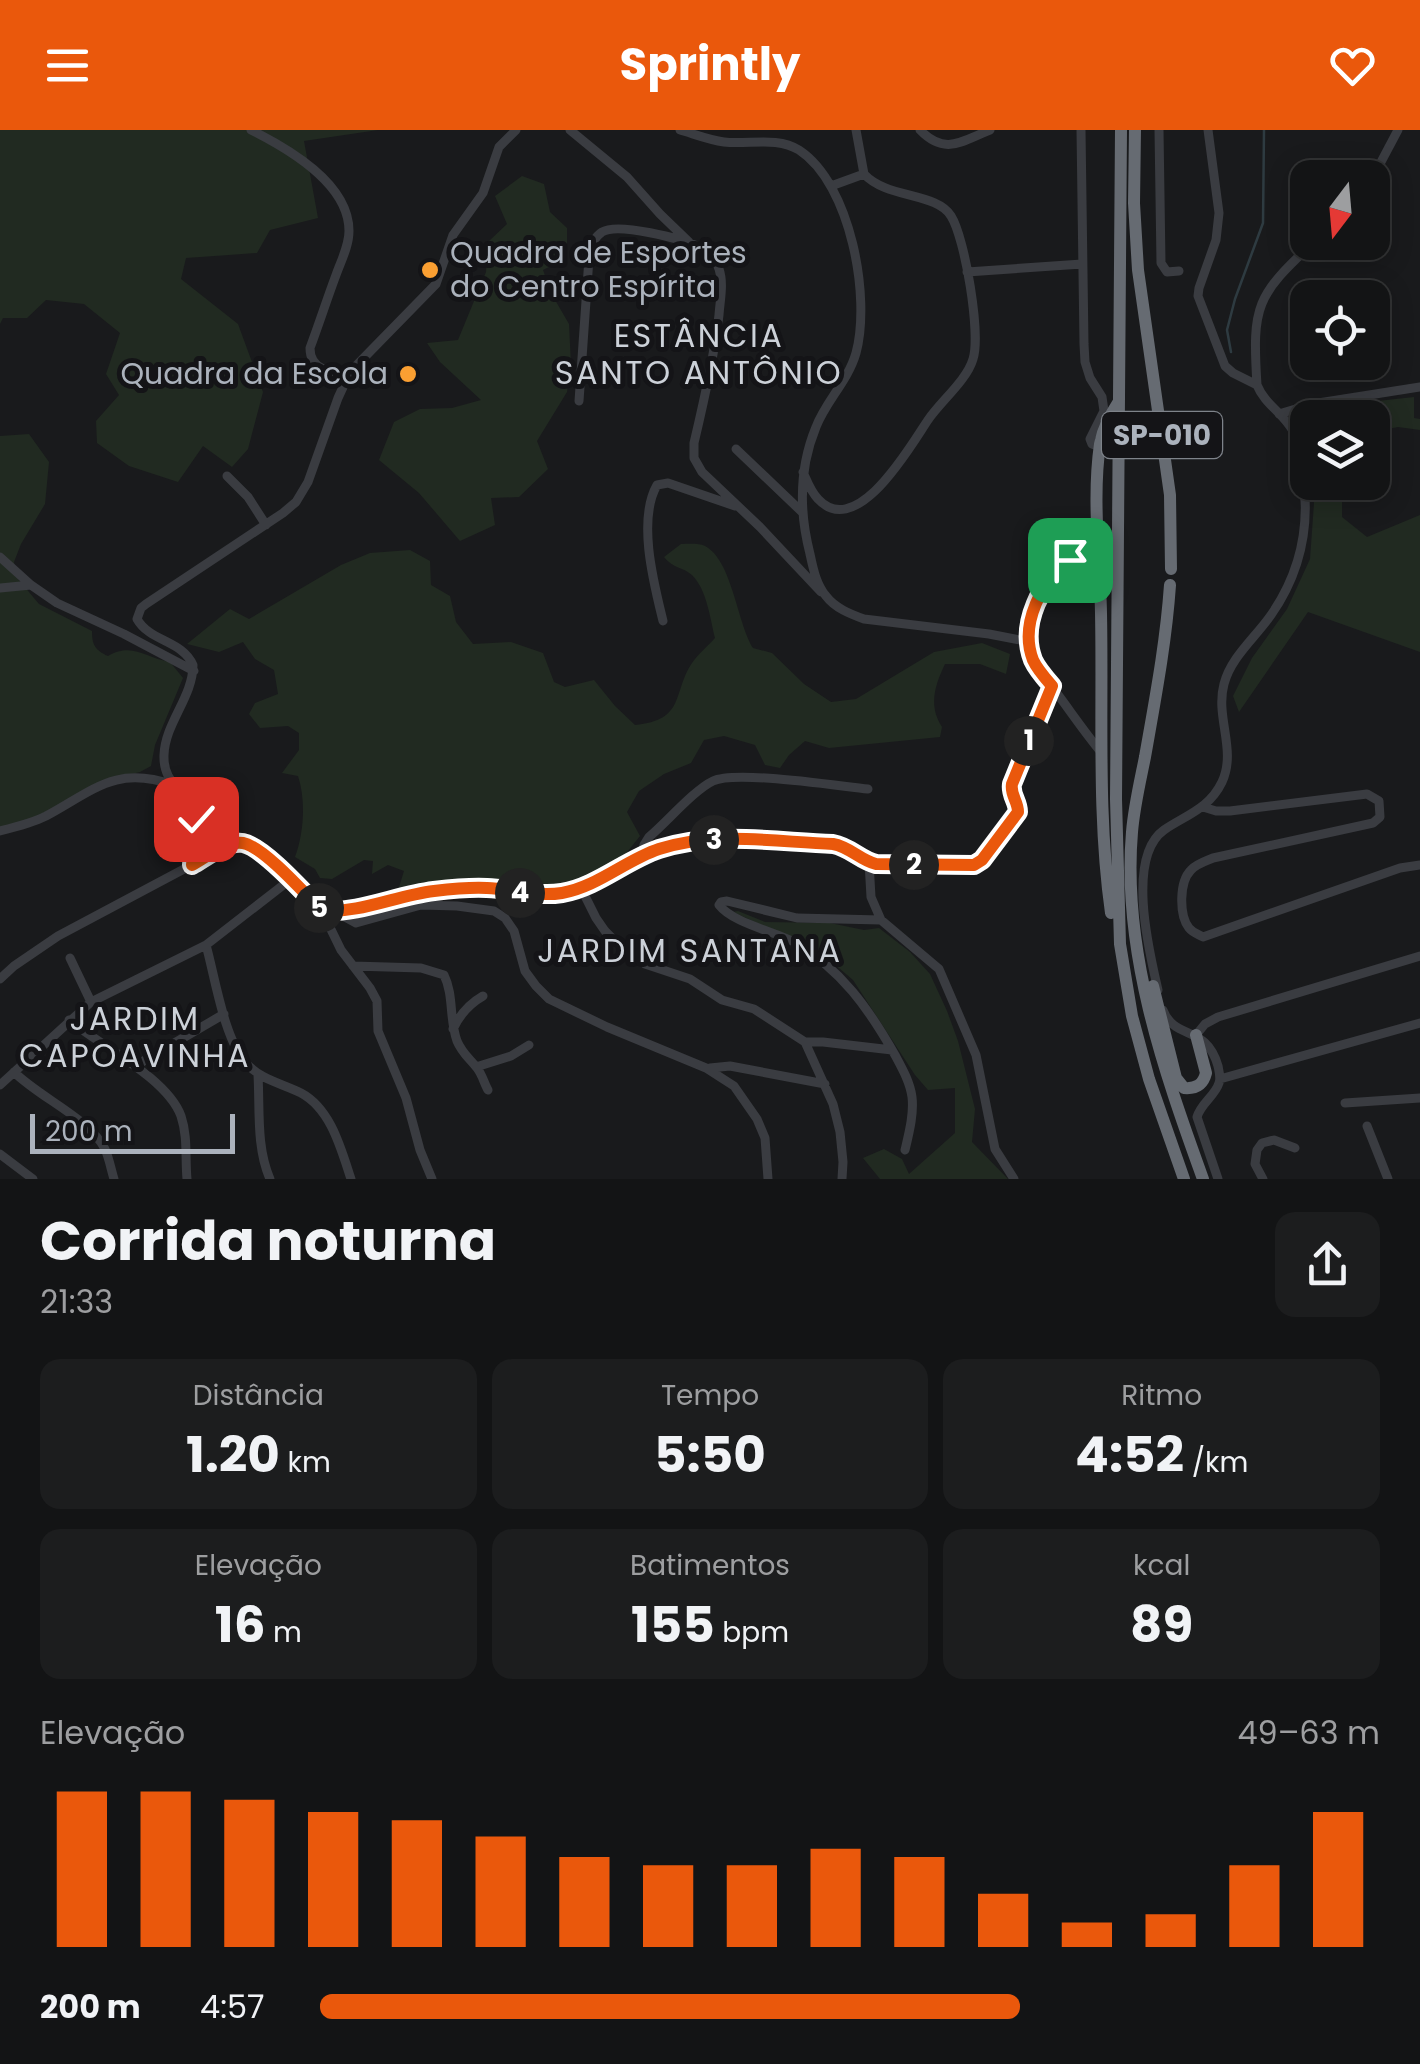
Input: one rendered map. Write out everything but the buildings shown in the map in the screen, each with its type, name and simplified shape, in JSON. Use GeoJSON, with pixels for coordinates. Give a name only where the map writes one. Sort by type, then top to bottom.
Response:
{"type":"FeatureCollection","features":[{"type":"Feature","properties":{"kind":"highway","name":"SP-010"},"geometry":{"type":"LineString","coordinates":[[1121,130],[1116,864],[1120,944],[1132,1016],[1149,1079],[1184,1179]]}},
{"type":"Feature","properties":{"kind":"highway","name":"SP-010"},"geometry":{"type":"LineString","coordinates":[[1134,130],[1138,270],[1170,495],[1171,569]]}},
{"type":"Feature","properties":{"kind":"highway"},"geometry":{"type":"LineString","coordinates":[[1118,402],[1106,421],[1100,447],[1098,550],[1108,890],[1120,944]]}},
{"type":"Feature","properties":{"kind":"highway"},"geometry":{"type":"LineString","coordinates":[[1170,584],[1163,653],[1132,830],[1130,883],[1133,926],[1154,1029],[1203,1179]]}},
{"type":"Feature","properties":{"kind":"highway"},"geometry":{"type":"LineString","coordinates":[[1133,926],[1140,932],[1176,1078],[1184,1088],[1202,1084],[1206,1073],[1196,1036]]}},
{"type":"Feature","properties":{"kind":"street"},"geometry":{"type":"LineString","coordinates":[[251,130],[307,164],[343,208],[348,241],[310,355],[324,370],[350,372]]}},
{"type":"Feature","properties":{"kind":"street"},"geometry":{"type":"LineString","coordinates":[[192,865],[194,810],[172,785],[165,770],[164,752],[194,664],[186,652],[143,629],[138,614],[146,604],[283,513],[302,493],[350,372],[436,284],[454,235],[483,193],[499,146],[516,130]]}},
{"type":"Feature","properties":{"kind":"street"},"geometry":{"type":"LineString","coordinates":[[570,130],[627,177],[691,244],[714,258],[719,266],[716,334],[694,443],[694,458],[702,472],[826,597],[848,614],[864,620],[957,629],[1030,642]]}},
{"type":"Feature","properties":{"kind":"street"},"geometry":{"type":"LineString","coordinates":[[680,130],[723,142],[788,145],[805,156],[831,186],[847,222],[854,246],[860,328],[854,358],[816,424],[803,472],[802,512],[813,569],[826,597]]}},
{"type":"Feature","properties":{"kind":"street"},"geometry":{"type":"LineString","coordinates":[[803,472],[818,499],[832,508],[866,498],[889,477],[974,358],[976,339],[968,272],[954,221],[944,207],[906,196],[864,174],[856,130]]}},
{"type":"Feature","properties":{"kind":"street"},"geometry":{"type":"LineString","coordinates":[[920,130],[933,142],[948,145],[990,130]]}},
{"type":"Feature","properties":{"kind":"street"},"geometry":{"type":"LineString","coordinates":[[1081,130],[1085,362],[1102,397],[1104,412],[1090,438],[1092,444],[1100,447]]}},
{"type":"Feature","properties":{"kind":"street"},"geometry":{"type":"LineString","coordinates":[[1159,130],[1161,263],[1167,272],[1179,271]]}},
{"type":"Feature","properties":{"kind":"street"},"geometry":{"type":"LineString","coordinates":[[1208,130],[1220,212],[1216,240],[1198,296],[1225,366],[1257,385]]}},
{"type":"Feature","properties":{"kind":"street"},"geometry":{"type":"LineString","coordinates":[[1382,160],[1398,130]]}},
{"type":"Feature","properties":{"kind":"street"},"geometry":{"type":"LineString","coordinates":[[831,186],[864,174]]}},
{"type":"Feature","properties":{"kind":"street"},"geometry":{"type":"LineString","coordinates":[[579,401],[589,258],[596,238],[606,230],[618,228],[691,244]]}},
{"type":"Feature","properties":{"kind":"street"},"geometry":{"type":"LineString","coordinates":[[1218,1179],[1197,1117],[1218,1087],[1220,1070],[1206,1042],[1164,1016],[1143,886],[1146,856],[1155,837],[1203,808],[1218,790],[1228,764],[1222,705],[1224,684],[1236,659],[1284,594],[1302,545],[1305,488],[1298,446],[1290,425],[1267,403],[1257,385],[1255,341],[1258,309],[1274,283],[1296,260]]}},
{"type":"Feature","properties":{"kind":"street"},"geometry":{"type":"LineString","coordinates":[[968,272],[1082,264]]}},
{"type":"Feature","properties":{"kind":"street"},"geometry":{"type":"LineString","coordinates":[[1279,414],[1312,404],[1420,387]]}},
{"type":"Feature","properties":{"kind":"street"},"geometry":{"type":"LineString","coordinates":[[736,450],[802,512]]}},
{"type":"Feature","properties":{"kind":"street"},"geometry":{"type":"LineString","coordinates":[[227,476],[248,497],[266,525]]}},
{"type":"Feature","properties":{"kind":"street"},"geometry":{"type":"LineString","coordinates":[[663,621],[650,558],[650,500],[657,485],[668,483],[687,488],[742,510]]}},
{"type":"Feature","properties":{"kind":"street"},"geometry":{"type":"LineString","coordinates":[[1098,550],[1075,557],[1052,575],[1034,610],[1030,642],[1032,658],[1102,753]]}},
{"type":"Feature","properties":{"kind":"street"},"geometry":{"type":"LineString","coordinates":[[0,557],[56,604],[194,671]]}},
{"type":"Feature","properties":{"kind":"street"},"geometry":{"type":"LineString","coordinates":[[0,588],[31,585]]}},
{"type":"Feature","properties":{"kind":"street"},"geometry":{"type":"LineString","coordinates":[[322,911],[342,912],[440,891],[482,887],[548,894],[581,888],[642,855],[692,841],[833,844],[850,849],[869,862],[969,865],[982,860],[1017,816],[1012,784],[1052,686]]}},
{"type":"Feature","properties":{"kind":"street"},"geometry":{"type":"LineString","coordinates":[[0,830],[35,821],[91,789],[125,777],[146,777],[172,785]]}},
{"type":"Feature","properties":{"kind":"street"},"geometry":{"type":"LineString","coordinates":[[642,855],[649,837],[717,779],[740,777],[868,789]]}},
{"type":"Feature","properties":{"kind":"street"},"geometry":{"type":"LineString","coordinates":[[1203,808],[1230,811],[1367,794],[1379,800],[1381,808],[1380,817],[1373,823],[1213,858],[1192,868],[1182,893],[1186,924],[1204,937],[1400,868],[1420,865]]}},
{"type":"Feature","properties":{"kind":"street"},"geometry":{"type":"LineString","coordinates":[[0,978],[58,936],[232,844],[243,843],[267,858],[322,911],[340,950],[376,1001],[378,1031],[406,1098],[432,1179]]}},
{"type":"Feature","properties":{"kind":"street"},"geometry":{"type":"LineString","coordinates":[[869,862],[871,896],[881,920],[939,969],[976,1055],[994,1149],[1014,1179]]}},
{"type":"Feature","properties":{"kind":"street"},"geometry":{"type":"LineString","coordinates":[[0,1085],[90,1002],[206,944],[291,879]]}},
{"type":"Feature","properties":{"kind":"street"},"geometry":{"type":"LineString","coordinates":[[581,888],[605,931],[646,964],[690,980],[722,1000],[754,1009],[804,1042],[825,1084],[840,1132],[842,1179]]}},
{"type":"Feature","properties":{"kind":"street"},"geometry":{"type":"LineString","coordinates":[[881,920],[798,918],[722,901],[720,905],[722,910],[796,944],[865,1005],[904,1070],[912,1096],[905,1150]]}},
{"type":"Feature","properties":{"kind":"street"},"geometry":{"type":"LineString","coordinates":[[342,912],[356,923],[421,905],[494,911],[506,918],[526,971],[549,999],[706,1068],[734,1086],[765,1138],[768,1179]]}},
{"type":"Feature","properties":{"kind":"street"},"geometry":{"type":"LineString","coordinates":[[206,944],[228,1030],[243,1060],[258,1075],[315,1102],[332,1129],[351,1179]]}},
{"type":"Feature","properties":{"kind":"street"},"geometry":{"type":"LineString","coordinates":[[1196,1036],[1205,1024],[1218,1017],[1420,956]]}},
{"type":"Feature","properties":{"kind":"street"},"geometry":{"type":"LineString","coordinates":[[70,958],[90,1002]]}},
{"type":"Feature","properties":{"kind":"street"},"geometry":{"type":"LineString","coordinates":[[353,966],[421,968],[444,975],[459,1046],[488,1090]]}},
{"type":"Feature","properties":{"kind":"street"},"geometry":{"type":"LineString","coordinates":[[453,1029],[468,1006],[483,996]]}},
{"type":"Feature","properties":{"kind":"street"},"geometry":{"type":"LineString","coordinates":[[134,1066],[224,1014]]}},
{"type":"Feature","properties":{"kind":"street"},"geometry":{"type":"LineString","coordinates":[[69,1020],[167,1092],[186,1133],[188,1179]]}},
{"type":"Feature","properties":{"kind":"street"},"geometry":{"type":"LineString","coordinates":[[1220,1079],[1420,1023]]}},
{"type":"Feature","properties":{"kind":"street"},"geometry":{"type":"LineString","coordinates":[[804,1042],[892,1050]]}},
{"type":"Feature","properties":{"kind":"street"},"geometry":{"type":"LineString","coordinates":[[476,1067],[511,1056],[529,1045]]}},
{"type":"Feature","properties":{"kind":"street"},"geometry":{"type":"LineString","coordinates":[[706,1068],[730,1066],[825,1084]]}},
{"type":"Feature","properties":{"kind":"street"},"geometry":{"type":"LineString","coordinates":[[14,1072],[29,1087],[84,1124],[103,1145],[114,1179]]}},
{"type":"Feature","properties":{"kind":"street"},"geometry":{"type":"LineString","coordinates":[[258,1075],[260,1136],[270,1179]]}},
{"type":"Feature","properties":{"kind":"street"},"geometry":{"type":"LineString","coordinates":[[1345,1102],[1420,1098]]}},
{"type":"Feature","properties":{"kind":"street"},"geometry":{"type":"LineString","coordinates":[[1367,1126],[1388,1179]]}},
{"type":"Feature","properties":{"kind":"street"},"geometry":{"type":"LineString","coordinates":[[1263,1179],[1255,1164],[1262,1143],[1274,1140],[1295,1148]]}},
{"type":"Feature","properties":{"kind":"street"},"geometry":{"type":"LineString","coordinates":[[0,1154],[32,1179]]}},
{"type":"Feature","properties":{"kind":"shaded area"},"geometry":{"type":"Polygon","coordinates":[[[0,130],[378,130],[304,141],[318,218],[270,230],[257,253],[186,258],[181,279],[238,324],[263,392],[248,449],[232,467],[203,446],[178,482],[129,466],[97,443],[96,421],[119,395],[106,374],[120,333],[84,304],[46,300],[27,318],[3,318],[0,324],[0,130]]]}},
{"type":"Feature","properties":{"kind":"shaded area"},"geometry":{"type":"Polygon","coordinates":[[[522,176],[544,184],[550,212],[567,228],[567,258],[543,270],[569,324],[571,365],[567,392],[537,441],[548,469],[519,497],[491,498],[495,525],[460,541],[419,493],[379,460],[394,422],[420,409],[452,408],[481,400],[440,362],[427,343],[458,340],[486,272],[488,242],[507,224],[495,196],[522,176]]]}},
{"type":"Feature","properties":{"kind":"shaded area"},"geometry":{"type":"Polygon","coordinates":[[[1414,397],[1414,418],[1420,419],[1420,430],[1390,429],[1390,400],[1387,400],[1414,397]]]}},
{"type":"Feature","properties":{"kind":"shaded area"},"geometry":{"type":"Polygon","coordinates":[[[29,434],[49,462],[45,504],[14,562],[18,579],[39,604],[92,631],[95,646],[104,654],[139,652],[170,662],[183,678],[155,745],[151,766],[111,779],[33,820],[0,828],[0,436],[29,434]]]}},
{"type":"Feature","properties":{"kind":"shaded area"},"geometry":{"type":"Polygon","coordinates":[[[1314,500],[1342,500],[1342,517],[1367,537],[1420,515],[1420,652],[1308,612],[1239,712],[1233,696],[1252,658],[1287,609],[1310,559],[1314,500]]]}},
{"type":"Feature","properties":{"kind":"shaded area"},"geometry":{"type":"Polygon","coordinates":[[[681,544],[703,545],[722,564],[753,648],[772,653],[804,684],[831,702],[856,699],[934,652],[982,643],[1010,654],[1006,674],[980,664],[945,664],[934,696],[942,727],[940,737],[829,748],[805,741],[780,768],[765,765],[755,745],[724,736],[704,740],[691,763],[664,774],[639,791],[627,812],[640,836],[620,861],[579,887],[543,892],[430,885],[396,897],[404,871],[388,865],[372,874],[373,861],[364,860],[332,879],[320,878],[315,869],[295,857],[302,827],[302,795],[298,776],[282,773],[299,750],[299,733],[288,726],[260,728],[249,714],[255,703],[278,694],[274,670],[255,659],[243,642],[219,652],[187,644],[230,609],[249,619],[341,565],[370,553],[410,550],[430,561],[431,585],[450,596],[456,622],[473,644],[511,642],[543,653],[554,682],[565,687],[594,680],[635,725],[651,722],[670,711],[692,663],[715,638],[697,581],[664,557],[681,544]]]}},
{"type":"Feature","properties":{"kind":"shaded area"},"geometry":{"type":"Polygon","coordinates":[[[733,912],[765,922],[879,928],[910,952],[930,974],[958,1041],[975,1109],[972,1142],[1008,1179],[880,1179],[863,1158],[884,1149],[902,1159],[909,1174],[955,1133],[955,1088],[928,1090],[853,980],[819,951],[733,912]]]}},
{"type":"Feature","properties":{"kind":"waterway"},"geometry":{"type":"LineString","coordinates":[[1231,352],[1227,330],[1263,223],[1264,130]]}},
{"type":"Feature","properties":{"kind":"place","name":"Quadra de Esportes do Centro Espírita"},"geometry":{"type":"Point","coordinates":[430,270]}},
{"type":"Feature","properties":{"kind":"place","name":"Quadra da Escola"},"geometry":{"type":"Point","coordinates":[408,374]}},
{"type":"Feature","properties":{"kind":"district","name":"ESTÂNCIA SANTO ANTÔNIO"},"geometry":{"type":"Point","coordinates":[699,354]}},
{"type":"Feature","properties":{"kind":"district","name":"JARDIM SANTANA"},"geometry":{"type":"Point","coordinates":[690,951]}},
{"type":"Feature","properties":{"kind":"district","name":"JARDIM CAPOAVINHA"},"geometry":{"type":"Point","coordinates":[135,1038]}},
{"type":"Feature","properties":{"kind":"route"},"geometry":{"type":"LineString","coordinates":[[196,819],[192,865],[232,844],[243,843],[267,858],[322,911],[358,910],[428,892],[482,887],[526,894],[568,892],[642,855],[692,841],[833,844],[876,864],[974,865],[1017,816],[1012,784],[1052,686],[1032,658],[1031,624],[1044,588],[1070,560]]}}]}
